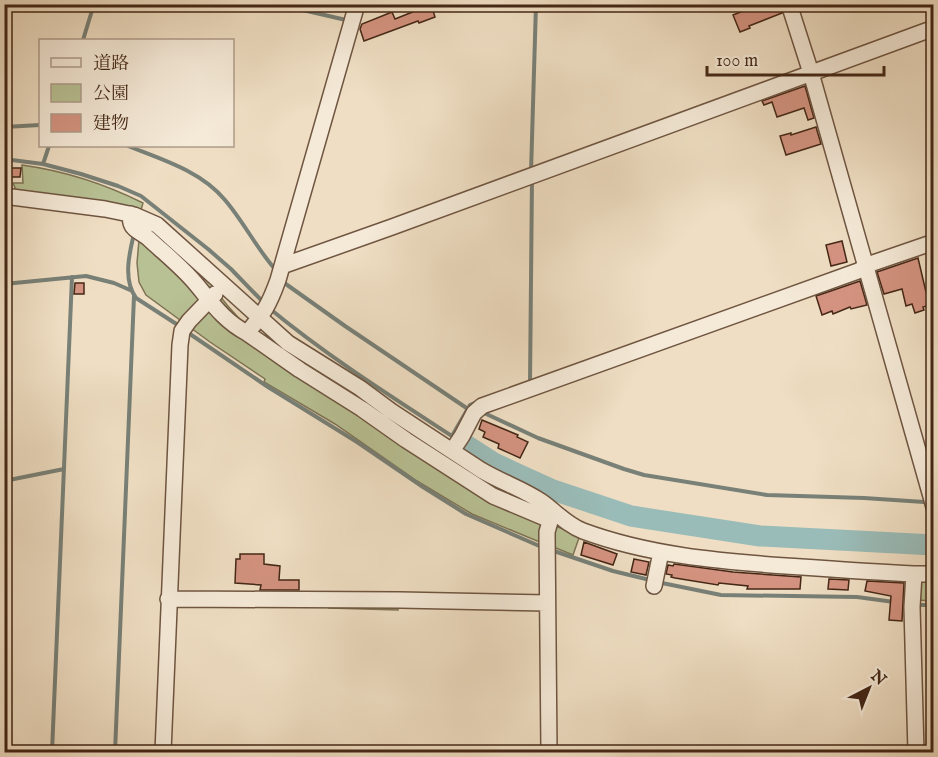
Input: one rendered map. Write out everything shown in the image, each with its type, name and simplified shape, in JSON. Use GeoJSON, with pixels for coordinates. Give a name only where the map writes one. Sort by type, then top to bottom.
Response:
{"type":"FeatureCollection","features":[{"type":"Feature","properties":{"kind":"street"},"geometry":{"type":"LineString","coordinates":[[247,333],[265,311],[282,266],[357,4]]}},
{"type":"Feature","properties":{"kind":"street"},"geometry":{"type":"LineString","coordinates":[[789,4],[811,73],[933,507]]}},
{"type":"Feature","properties":{"kind":"street"},"geometry":{"type":"LineString","coordinates":[[282,266],[933,28]]}},
{"type":"Feature","properties":{"kind":"street"},"geometry":{"type":"LineString","coordinates":[[4,196],[105,209],[131,214],[157,225],[224,286],[265,311],[288,343],[392,411],[457,444],[496,480],[542,502],[551,515],[547,532],[544,603],[549,753]]}},
{"type":"Feature","properties":{"kind":"street"},"geometry":{"type":"LineString","coordinates":[[131,214],[129,221],[131,227],[141,233],[183,271],[227,320],[423,452],[493,496],[551,515],[580,530],[613,541],[700,559],[933,574]]}},
{"type":"Feature","properties":{"kind":"street"},"geometry":{"type":"LineString","coordinates":[[457,444],[478,410],[491,403],[933,242]]}},
{"type":"Feature","properties":{"kind":"street"},"geometry":{"type":"LineString","coordinates":[[163,753],[173,599],[184,328],[224,286]]}},
{"type":"Feature","properties":{"kind":"street"},"geometry":{"type":"LineString","coordinates":[[655,583],[661,552]]}},
{"type":"Feature","properties":{"kind":"street"},"geometry":{"type":"LineString","coordinates":[[914,574],[912,604],[916,753]]}},
{"type":"Feature","properties":{"kind":"street"},"geometry":{"type":"LineString","coordinates":[[173,599],[544,603]]}},
{"type":"Feature","properties":{"kind":"green space"},"geometry":{"type":"Polygon","coordinates":[[[22,165],[54,171],[99,184],[143,203],[141,210],[93,200],[16,190],[13,183],[23,183],[22,165]]]}},
{"type":"Feature","properties":{"kind":"green space"},"geometry":{"type":"Polygon","coordinates":[[[158,234],[210,283],[244,324],[266,340],[316,368],[432,444],[473,474],[542,510],[546,523],[542,543],[472,514],[417,481],[335,424],[264,382],[265,379],[146,295],[139,282],[137,263],[139,240],[146,245],[158,234]]]}},
{"type":"Feature","properties":{"kind":"green space"},"geometry":{"type":"Polygon","coordinates":[[[555,526],[580,535],[573,555],[551,546],[555,526]]]}},
{"type":"Feature","properties":{"kind":"green space"},"geometry":{"type":"Polygon","coordinates":[[[933,580],[933,601],[917,600],[920,581],[933,580]]]}},
{"type":"Feature","properties":{"kind":"green space"},"geometry":{"type":"Polygon","coordinates":[[[329,602],[398,602],[398,610],[329,608],[329,602]]]}},
{"type":"Feature","properties":{"kind":"building"},"geometry":{"type":"Polygon","coordinates":[[[412,4],[431,4],[435,17],[364,41],[360,29],[362,24],[392,12],[395,19],[415,11],[412,4]]]}},
{"type":"Feature","properties":{"kind":"building"},"geometry":{"type":"Polygon","coordinates":[[[761,4],[780,4],[782,13],[740,32],[733,15],[761,4]]]}},
{"type":"Feature","properties":{"kind":"building"},"geometry":{"type":"Polygon","coordinates":[[[805,86],[814,118],[808,120],[804,108],[777,117],[772,102],[764,105],[762,101],[805,86]]]}},
{"type":"Feature","properties":{"kind":"building"},"geometry":{"type":"Polygon","coordinates":[[[816,127],[821,144],[786,155],[780,136],[816,127]]]}},
{"type":"Feature","properties":{"kind":"building"},"geometry":{"type":"Polygon","coordinates":[[[7,168],[21,168],[20,177],[7,177],[7,168]]]}},
{"type":"Feature","properties":{"kind":"building"},"geometry":{"type":"Polygon","coordinates":[[[842,241],[847,262],[831,266],[826,245],[842,241]]]}},
{"type":"Feature","properties":{"kind":"building"},"geometry":{"type":"Polygon","coordinates":[[[918,258],[931,305],[915,313],[912,304],[906,306],[902,289],[884,294],[877,272],[918,258]]]}},
{"type":"Feature","properties":{"kind":"building"},"geometry":{"type":"Polygon","coordinates":[[[860,281],[867,305],[822,315],[816,296],[860,281]]]}},
{"type":"Feature","properties":{"kind":"building"},"geometry":{"type":"Polygon","coordinates":[[[75,283],[84,283],[84,294],[74,294],[75,283]]]}},
{"type":"Feature","properties":{"kind":"building"},"geometry":{"type":"Polygon","coordinates":[[[482,420],[518,435],[517,437],[528,442],[520,458],[498,448],[499,444],[483,437],[485,432],[479,429],[482,420]]]}},
{"type":"Feature","properties":{"kind":"building"},"geometry":{"type":"Polygon","coordinates":[[[584,542],[617,554],[613,565],[581,555],[584,542]]]}},
{"type":"Feature","properties":{"kind":"building"},"geometry":{"type":"Polygon","coordinates":[[[240,554],[264,554],[264,564],[280,566],[279,580],[299,580],[299,590],[260,590],[261,585],[235,583],[236,559],[240,559],[240,554]]]}},
{"type":"Feature","properties":{"kind":"building"},"geometry":{"type":"Polygon","coordinates":[[[634,559],[649,562],[646,575],[631,572],[634,559]]]}},
{"type":"Feature","properties":{"kind":"building"},"geometry":{"type":"Polygon","coordinates":[[[674,564],[733,572],[801,577],[800,589],[747,589],[748,586],[719,583],[718,585],[675,578],[666,574],[668,565],[673,566],[674,564]]]}},
{"type":"Feature","properties":{"kind":"building"},"geometry":{"type":"Polygon","coordinates":[[[829,579],[849,580],[848,590],[828,589],[829,579]]]}},
{"type":"Feature","properties":{"kind":"building"},"geometry":{"type":"Polygon","coordinates":[[[867,581],[904,583],[902,621],[889,620],[891,596],[865,591],[867,581]]]}},
{"type":"Feature","properties":{"kind":"waterway"},"geometry":{"type":"LineString","coordinates":[[4,12],[31,4]]}},
{"type":"Feature","properties":{"kind":"waterway"},"geometry":{"type":"LineString","coordinates":[[83,39],[94,4]]}},
{"type":"Feature","properties":{"kind":"waterway"},"geometry":{"type":"LineString","coordinates":[[277,4],[346,20]]}},
{"type":"Feature","properties":{"kind":"waterway"},"geometry":{"type":"LineString","coordinates":[[531,172],[536,4]]}},
{"type":"Feature","properties":{"kind":"waterway"},"geometry":{"type":"LineString","coordinates":[[4,127],[39,125]]}},
{"type":"Feature","properties":{"kind":"waterway"},"geometry":{"type":"LineString","coordinates":[[43,164],[49,147]]}},
{"type":"Feature","properties":{"kind":"waterway"},"geometry":{"type":"LineString","coordinates":[[131,147],[180,167],[215,190],[232,208],[274,268]]}},
{"type":"Feature","properties":{"kind":"waterway"},"geometry":{"type":"LineString","coordinates":[[4,159],[43,164],[81,174],[141,196],[231,269],[264,303]]}},
{"type":"Feature","properties":{"kind":"waterway"},"geometry":{"type":"LineString","coordinates":[[530,383],[532,179]]}},
{"type":"Feature","properties":{"kind":"waterway"},"geometry":{"type":"LineString","coordinates":[[134,234],[128,267],[132,291],[136,298],[181,327]]}},
{"type":"Feature","properties":{"kind":"waterway"},"geometry":{"type":"LineString","coordinates":[[4,284],[86,276],[114,283],[130,290]]}},
{"type":"Feature","properties":{"kind":"waterway"},"geometry":{"type":"LineString","coordinates":[[52,752],[72,277]]}},
{"type":"Feature","properties":{"kind":"waterway"},"geometry":{"type":"LineString","coordinates":[[283,282],[468,409]]}},
{"type":"Feature","properties":{"kind":"waterway"},"geometry":{"type":"LineString","coordinates":[[115,752],[134,296]]}},
{"type":"Feature","properties":{"kind":"waterway"},"geometry":{"type":"LineString","coordinates":[[269,308],[384,392],[455,438]]}},
{"type":"Feature","properties":{"kind":"waterway"},"geometry":{"type":"LineString","coordinates":[[187,332],[268,387],[466,514],[544,548]]}},
{"type":"Feature","properties":{"kind":"waterway"},"geometry":{"type":"LineString","coordinates":[[452,436],[470,405],[477,402]]}},
{"type":"Feature","properties":{"kind":"waterway"},"geometry":{"type":"LineString","coordinates":[[482,412],[538,438],[644,475],[767,495],[924,502]]}},
{"type":"Feature","properties":{"kind":"waterway"},"geometry":{"type":"LineString","coordinates":[[463,443],[494,463],[553,490],[631,516],[760,536],[934,545]]}},
{"type":"Feature","properties":{"kind":"waterway"},"geometry":{"type":"LineString","coordinates":[[4,481],[64,469]]}},
{"type":"Feature","properties":{"kind":"waterway"},"geometry":{"type":"LineString","coordinates":[[551,550],[613,571],[650,580]]}},
{"type":"Feature","properties":{"kind":"waterway"},"geometry":{"type":"LineString","coordinates":[[657,582],[721,595],[857,597],[909,604]]}},
{"type":"Feature","properties":{"kind":"waterway"},"geometry":{"type":"LineString","coordinates":[[916,605],[934,605]]}}]}
